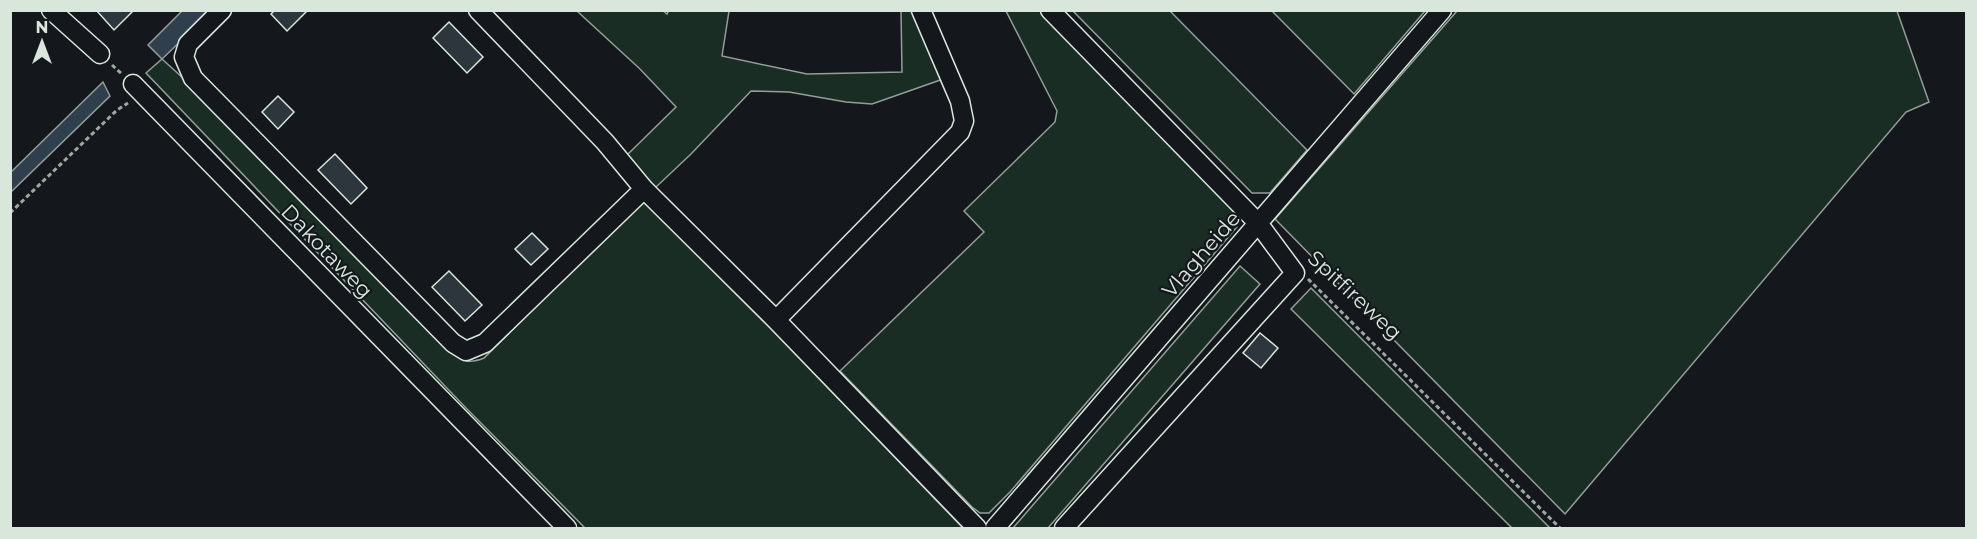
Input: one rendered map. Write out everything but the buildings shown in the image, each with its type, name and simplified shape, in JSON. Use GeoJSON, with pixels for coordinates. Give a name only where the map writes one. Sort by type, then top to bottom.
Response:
{"type":"FeatureCollection","features":[{"type":"Feature","properties":{"kind":"street"},"geometry":{"type":"LineString","coordinates":[[51,10],[100,54]]}},
{"type":"Feature","properties":{"kind":"street"},"geometry":{"type":"LineString","coordinates":[[222,10],[188,44],[184,57],[192,78],[453,343],[466,351],[485,343],[644,189]]}},
{"type":"Feature","properties":{"kind":"street"},"geometry":{"type":"LineString","coordinates":[[478,10],[605,142],[644,189],[776,320],[977,528]]}},
{"type":"Feature","properties":{"kind":"street"},"geometry":{"type":"LineString","coordinates":[[776,320],[960,132],[964,122],[960,101],[921,10]]}},
{"type":"Feature","properties":{"kind":"street","name":"Spitfireweg"},"geometry":{"type":"LineString","coordinates":[[1050,10],[1258,223],[1295,273]]}},
{"type":"Feature","properties":{"kind":"street","name":"Vlagheide"},"geometry":{"type":"LineString","coordinates":[[995,528],[1442,10]]}},
{"type":"Feature","properties":{"kind":"street","name":"Dakotaweg"},"geometry":{"type":"LineString","coordinates":[[137,88],[567,528]]}},
{"type":"Feature","properties":{"kind":"street"},"geometry":{"type":"LineString","coordinates":[[1064,528],[1295,273]]}},
{"type":"Feature","properties":{"kind":"path"},"geometry":{"type":"LineString","coordinates":[[10,213],[137,88],[100,54]]}},
{"type":"Feature","properties":{"kind":"path","name":"Spitfireweg"},"geometry":{"type":"LineString","coordinates":[[1295,273],[1310,280],[1560,528]]}},
{"type":"Feature","properties":{"kind":"green space"},"geometry":{"type":"Polygon","coordinates":[[[662,10],[667,14],[669,10],[729,11],[722,56],[807,74],[902,72],[901,11],[916,11],[946,78],[872,104],[789,92],[751,91],[655,188],[627,155],[676,107],[640,69],[577,11],[662,10]]]}},
{"type":"Feature","properties":{"kind":"green space"},"geometry":{"type":"Polygon","coordinates":[[[1006,11],[1041,11],[1234,211],[1238,221],[1237,227],[1010,492],[989,513],[980,513],[840,371],[984,232],[964,211],[1055,122],[1057,111],[1006,11]]]}},
{"type":"Feature","properties":{"kind":"green space"},"geometry":{"type":"Polygon","coordinates":[[[1073,11],[1170,11],[1307,150],[1270,193],[1252,193],[1073,11]]]}},
{"type":"Feature","properties":{"kind":"green space"},"geometry":{"type":"Polygon","coordinates":[[[1272,11],[1425,11],[1354,94],[1272,11]]]}},
{"type":"Feature","properties":{"kind":"green space"},"geometry":{"type":"Polygon","coordinates":[[[1457,11],[1897,11],[1929,102],[1906,112],[1565,514],[1275,219],[1457,11]]]}},
{"type":"Feature","properties":{"kind":"green space"},"geometry":{"type":"Polygon","coordinates":[[[162,59],[445,348],[467,361],[484,358],[645,198],[963,528],[585,528],[465,407],[146,73],[162,59]]]}},
{"type":"Feature","properties":{"kind":"green space"},"geometry":{"type":"Polygon","coordinates":[[[1240,266],[1260,284],[1048,528],[1013,528],[1240,266]]]}},
{"type":"Feature","properties":{"kind":"green space"},"geometry":{"type":"Polygon","coordinates":[[[1311,288],[1550,528],[1512,528],[1291,309],[1311,288]]]}},
{"type":"Feature","properties":{"kind":"water"},"geometry":{"type":"Polygon","coordinates":[[[182,11],[212,11],[162,59],[148,45],[182,11]]]}},
{"type":"Feature","properties":{"kind":"water"},"geometry":{"type":"Polygon","coordinates":[[[103,82],[110,96],[11,192],[11,172],[103,82]]]}}]}
